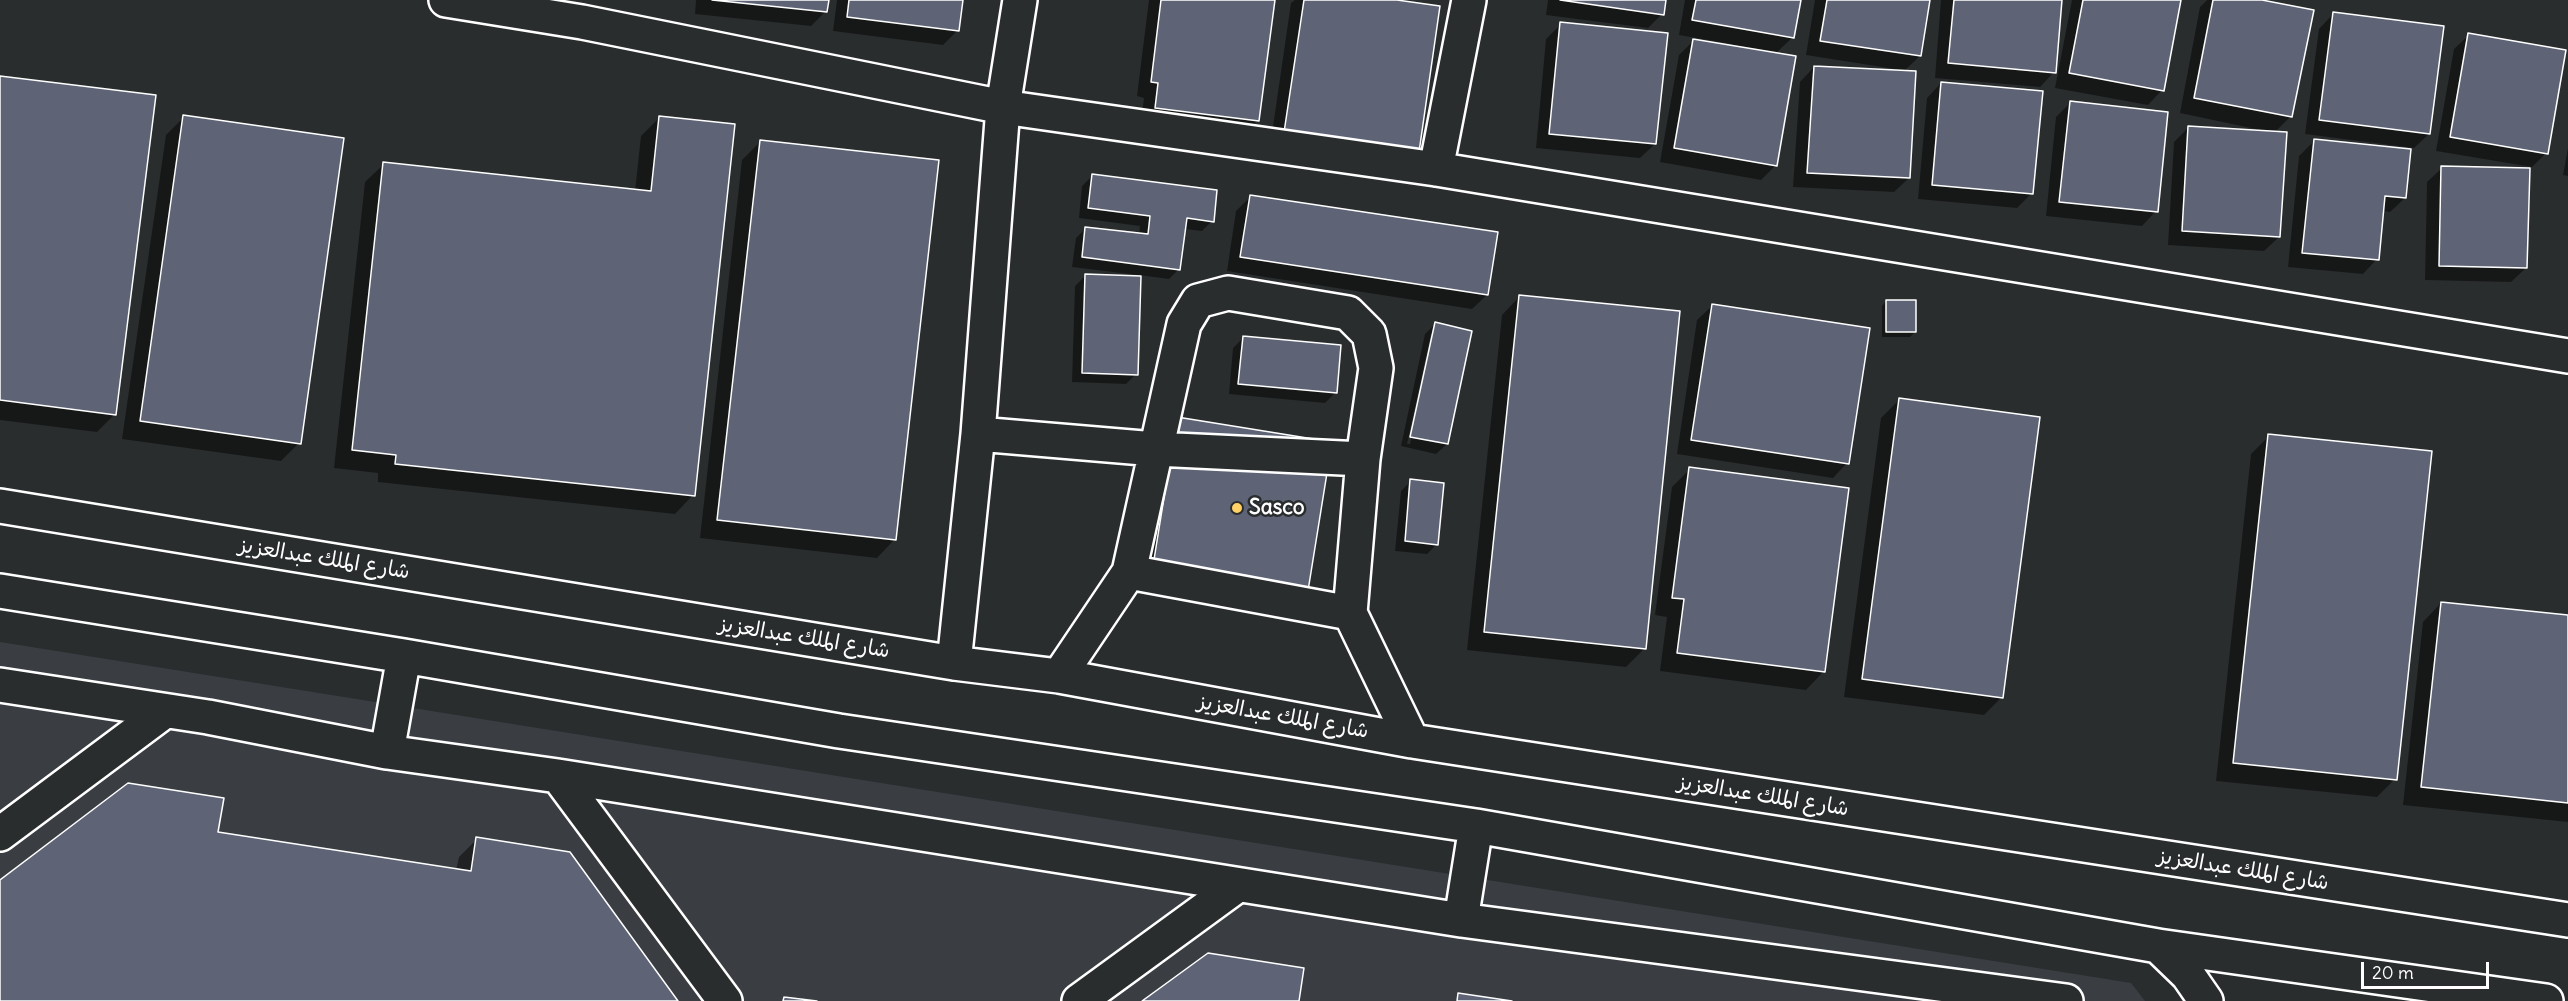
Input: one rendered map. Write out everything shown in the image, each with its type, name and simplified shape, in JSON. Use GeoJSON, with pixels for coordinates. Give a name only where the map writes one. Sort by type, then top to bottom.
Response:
{"type":"FeatureCollection","features":[{"type":"Feature","properties":{"kind":"street"},"geometry":{"type":"LineString","coordinates":[[446,0],[584,11],[1003,107],[1436,169],[2568,356]]}},
{"type":"Feature","properties":{"kind":"street"},"geometry":{"type":"LineString","coordinates":[[954,663],[978,434],[1003,107],[1020,0]]}},
{"type":"Feature","properties":{"kind":"street"},"geometry":{"type":"LineString","coordinates":[[1436,169],[1469,0]]}},
{"type":"Feature","properties":{"kind":"street"},"geometry":{"type":"LineString","coordinates":[[1059,675],[1129,572],[1184,324],[1198,301],[1228,292],[1348,313],[1369,334],[1376,368],[1363,459],[1350,613],[1412,741]]}},
{"type":"Feature","properties":{"kind":"street"},"geometry":{"type":"LineString","coordinates":[[978,434],[1155,449],[1363,459]]}},
{"type":"Feature","properties":{"kind":"street","name":"شارع الملك عبدالعزيز"},"geometry":{"type":"LineString","coordinates":[[0,506],[954,663],[1059,675],[1412,741],[2568,920]]}},
{"type":"Feature","properties":{"kind":"street"},"geometry":{"type":"LineString","coordinates":[[1129,572],[1350,613]]}},
{"type":"Feature","properties":{"kind":"street"},"geometry":{"type":"LineString","coordinates":[[0,591],[404,656],[839,731],[1476,826],[2158,946],[2386,990],[2546,1001]]}},
{"type":"Feature","properties":{"kind":"street"},"geometry":{"type":"LineString","coordinates":[[387,752],[404,656]]}},
{"type":"Feature","properties":{"kind":"street"},"geometry":{"type":"LineString","coordinates":[[0,685],[165,711],[387,752],[558,776],[1461,920],[2066,1001]]}},
{"type":"Feature","properties":{"kind":"street"},"geometry":{"type":"LineString","coordinates":[[0,834],[165,711]]}},
{"type":"Feature","properties":{"kind":"street"},"geometry":{"type":"LineString","coordinates":[[558,776],[725,1001]]}},
{"type":"Feature","properties":{"kind":"street"},"geometry":{"type":"LineString","coordinates":[[1461,920],[1476,826]]}},
{"type":"Feature","properties":{"kind":"street"},"geometry":{"type":"LineString","coordinates":[[1079,1001],[1238,885]]}},
{"type":"Feature","properties":{"kind":"street"},"geometry":{"type":"LineString","coordinates":[[2158,946],[2188,975],[2206,1001]]}},
{"type":"Feature","properties":{"kind":"shaded area"},"geometry":{"type":"Polygon","coordinates":[[[0,642],[2131,983],[2145,1001],[0,1001],[0,642]]]}},
{"type":"Feature","properties":{"kind":"building"},"geometry":{"type":"Polygon","coordinates":[[[712,0],[829,0],[827,12],[712,0]]]}},
{"type":"Feature","properties":{"kind":"building"},"geometry":{"type":"Polygon","coordinates":[[[849,0],[963,0],[959,31],[847,17],[849,0]]]}},
{"type":"Feature","properties":{"kind":"building"},"geometry":{"type":"Polygon","coordinates":[[[1161,0],[1275,0],[1259,121],[1155,108],[1158,83],[1151,82],[1161,0]]]}},
{"type":"Feature","properties":{"kind":"building"},"geometry":{"type":"Polygon","coordinates":[[[1304,0],[1397,0],[1440,6],[1418,159],[1283,139],[1304,0]]]}},
{"type":"Feature","properties":{"kind":"building"},"geometry":{"type":"Polygon","coordinates":[[[1560,0],[1666,0],[1664,15],[1560,0]]]}},
{"type":"Feature","properties":{"kind":"building"},"geometry":{"type":"Polygon","coordinates":[[[1696,0],[1801,0],[1794,38],[1692,20],[1696,0]]]}},
{"type":"Feature","properties":{"kind":"building"},"geometry":{"type":"Polygon","coordinates":[[[1827,0],[1930,0],[1921,56],[1820,41],[1827,0]]]}},
{"type":"Feature","properties":{"kind":"building"},"geometry":{"type":"Polygon","coordinates":[[[1954,0],[2062,0],[2056,73],[1948,63],[1954,0]]]}},
{"type":"Feature","properties":{"kind":"building"},"geometry":{"type":"Polygon","coordinates":[[[2083,0],[2181,0],[2164,91],[2069,73],[2083,0]]]}},
{"type":"Feature","properties":{"kind":"building"},"geometry":{"type":"Polygon","coordinates":[[[2213,0],[2262,0],[2314,10],[2292,117],[2194,98],[2213,0]]]}},
{"type":"Feature","properties":{"kind":"building"},"geometry":{"type":"Polygon","coordinates":[[[2333,12],[2444,26],[2430,134],[2319,120],[2333,12]]]}},
{"type":"Feature","properties":{"kind":"building"},"geometry":{"type":"Polygon","coordinates":[[[1560,22],[1668,33],[1656,144],[1549,134],[1560,22]]]}},
{"type":"Feature","properties":{"kind":"building"},"geometry":{"type":"Polygon","coordinates":[[[2468,33],[2566,50],[2548,154],[2450,137],[2468,33]]]}},
{"type":"Feature","properties":{"kind":"building"},"geometry":{"type":"Polygon","coordinates":[[[1693,39],[1796,56],[1777,166],[1674,148],[1693,39]]]}},
{"type":"Feature","properties":{"kind":"building"},"geometry":{"type":"Polygon","coordinates":[[[1814,66],[1916,71],[1910,178],[1807,173],[1814,66]]]}},
{"type":"Feature","properties":{"kind":"building"},"geometry":{"type":"Polygon","coordinates":[[[0,76],[156,95],[116,415],[0,400],[0,76]]]}},
{"type":"Feature","properties":{"kind":"building"},"geometry":{"type":"Polygon","coordinates":[[[1941,82],[2043,91],[2033,194],[1932,185],[1941,82]]]}},
{"type":"Feature","properties":{"kind":"building"},"geometry":{"type":"Polygon","coordinates":[[[2070,101],[2168,112],[2158,212],[2059,202],[2070,101]]]}},
{"type":"Feature","properties":{"kind":"building"},"geometry":{"type":"Polygon","coordinates":[[[183,115],[344,138],[301,444],[140,421],[183,115]]]}},
{"type":"Feature","properties":{"kind":"building"},"geometry":{"type":"Polygon","coordinates":[[[659,116],[735,124],[695,496],[395,464],[396,455],[352,450],[383,162],[651,191],[659,116]]]}},
{"type":"Feature","properties":{"kind":"building"},"geometry":{"type":"Polygon","coordinates":[[[2188,126],[2287,132],[2280,237],[2182,231],[2188,126]]]}},
{"type":"Feature","properties":{"kind":"building"},"geometry":{"type":"Polygon","coordinates":[[[2314,139],[2411,149],[2406,198],[2385,196],[2379,260],[2302,253],[2314,139]]]}},
{"type":"Feature","properties":{"kind":"building"},"geometry":{"type":"Polygon","coordinates":[[[760,140],[939,160],[896,540],[717,520],[760,140]]]}},
{"type":"Feature","properties":{"kind":"building"},"geometry":{"type":"Polygon","coordinates":[[[2441,166],[2530,168],[2527,268],[2439,266],[2441,166]]]}},
{"type":"Feature","properties":{"kind":"building"},"geometry":{"type":"Polygon","coordinates":[[[1092,174],[1217,190],[1214,222],[1187,218],[1180,270],[1082,257],[1085,227],[1148,234],[1150,216],[1088,208],[1092,174]]]}},
{"type":"Feature","properties":{"kind":"building"},"geometry":{"type":"Polygon","coordinates":[[[1250,195],[1498,232],[1488,295],[1240,257],[1250,195]]]}},
{"type":"Feature","properties":{"kind":"building"},"geometry":{"type":"Polygon","coordinates":[[[1085,274],[1141,276],[1138,375],[1082,373],[1085,274]]]}},
{"type":"Feature","properties":{"kind":"building"},"geometry":{"type":"Polygon","coordinates":[[[1519,295],[1680,311],[1646,649],[1484,632],[1519,295]]]}},
{"type":"Feature","properties":{"kind":"building"},"geometry":{"type":"Polygon","coordinates":[[[1886,300],[1916,300],[1916,332],[1886,332],[1886,300]]]}},
{"type":"Feature","properties":{"kind":"building"},"geometry":{"type":"Polygon","coordinates":[[[1712,304],[1870,328],[1849,464],[1691,440],[1712,304]]]}},
{"type":"Feature","properties":{"kind":"building"},"geometry":{"type":"Polygon","coordinates":[[[1435,322],[1472,331],[1448,444],[1410,437],[1435,322]]]}},
{"type":"Feature","properties":{"kind":"building"},"geometry":{"type":"Polygon","coordinates":[[[1243,336],[1341,345],[1337,393],[1238,384],[1243,336]]]}},
{"type":"Feature","properties":{"kind":"building"},"geometry":{"type":"Polygon","coordinates":[[[1899,398],[2040,417],[2003,698],[1862,679],[1899,398]]]}},
{"type":"Feature","properties":{"kind":"building"},"geometry":{"type":"Polygon","coordinates":[[[1177,417],[1332,442],[1307,597],[1152,572],[1177,417]]]}},
{"type":"Feature","properties":{"kind":"building"},"geometry":{"type":"Polygon","coordinates":[[[2268,434],[2432,451],[2397,780],[2233,763],[2268,434]]]}},
{"type":"Feature","properties":{"kind":"building"},"geometry":{"type":"Polygon","coordinates":[[[1689,467],[1849,488],[1825,672],[1677,653],[1684,599],[1672,598],[1689,467]]]}},
{"type":"Feature","properties":{"kind":"building"},"geometry":{"type":"Polygon","coordinates":[[[1410,479],[1444,483],[1438,545],[1405,541],[1410,479]]]}},
{"type":"Feature","properties":{"kind":"building"},"geometry":{"type":"Polygon","coordinates":[[[2441,602],[2568,615],[2568,803],[2421,787],[2441,602]]]}},
{"type":"Feature","properties":{"kind":"building"},"geometry":{"type":"Polygon","coordinates":[[[128,783],[224,798],[218,832],[471,871],[476,837],[570,852],[678,1001],[0,1001],[0,880],[128,783]]]}},
{"type":"Feature","properties":{"kind":"building"},"geometry":{"type":"Polygon","coordinates":[[[1208,953],[1304,968],[1299,1001],[1142,1001],[1208,953]]]}},
{"type":"Feature","properties":{"kind":"building"},"geometry":{"type":"Polygon","coordinates":[[[1458,993],[1512,1001],[1457,1001],[1458,993]]]}},
{"type":"Feature","properties":{"kind":"building"},"geometry":{"type":"Polygon","coordinates":[[[784,997],[817,1001],[783,1001],[784,997]]]}},
{"type":"Feature","properties":{"kind":"place","name":"Sasco"},"geometry":{"type":"Point","coordinates":[1237,508]}}]}
